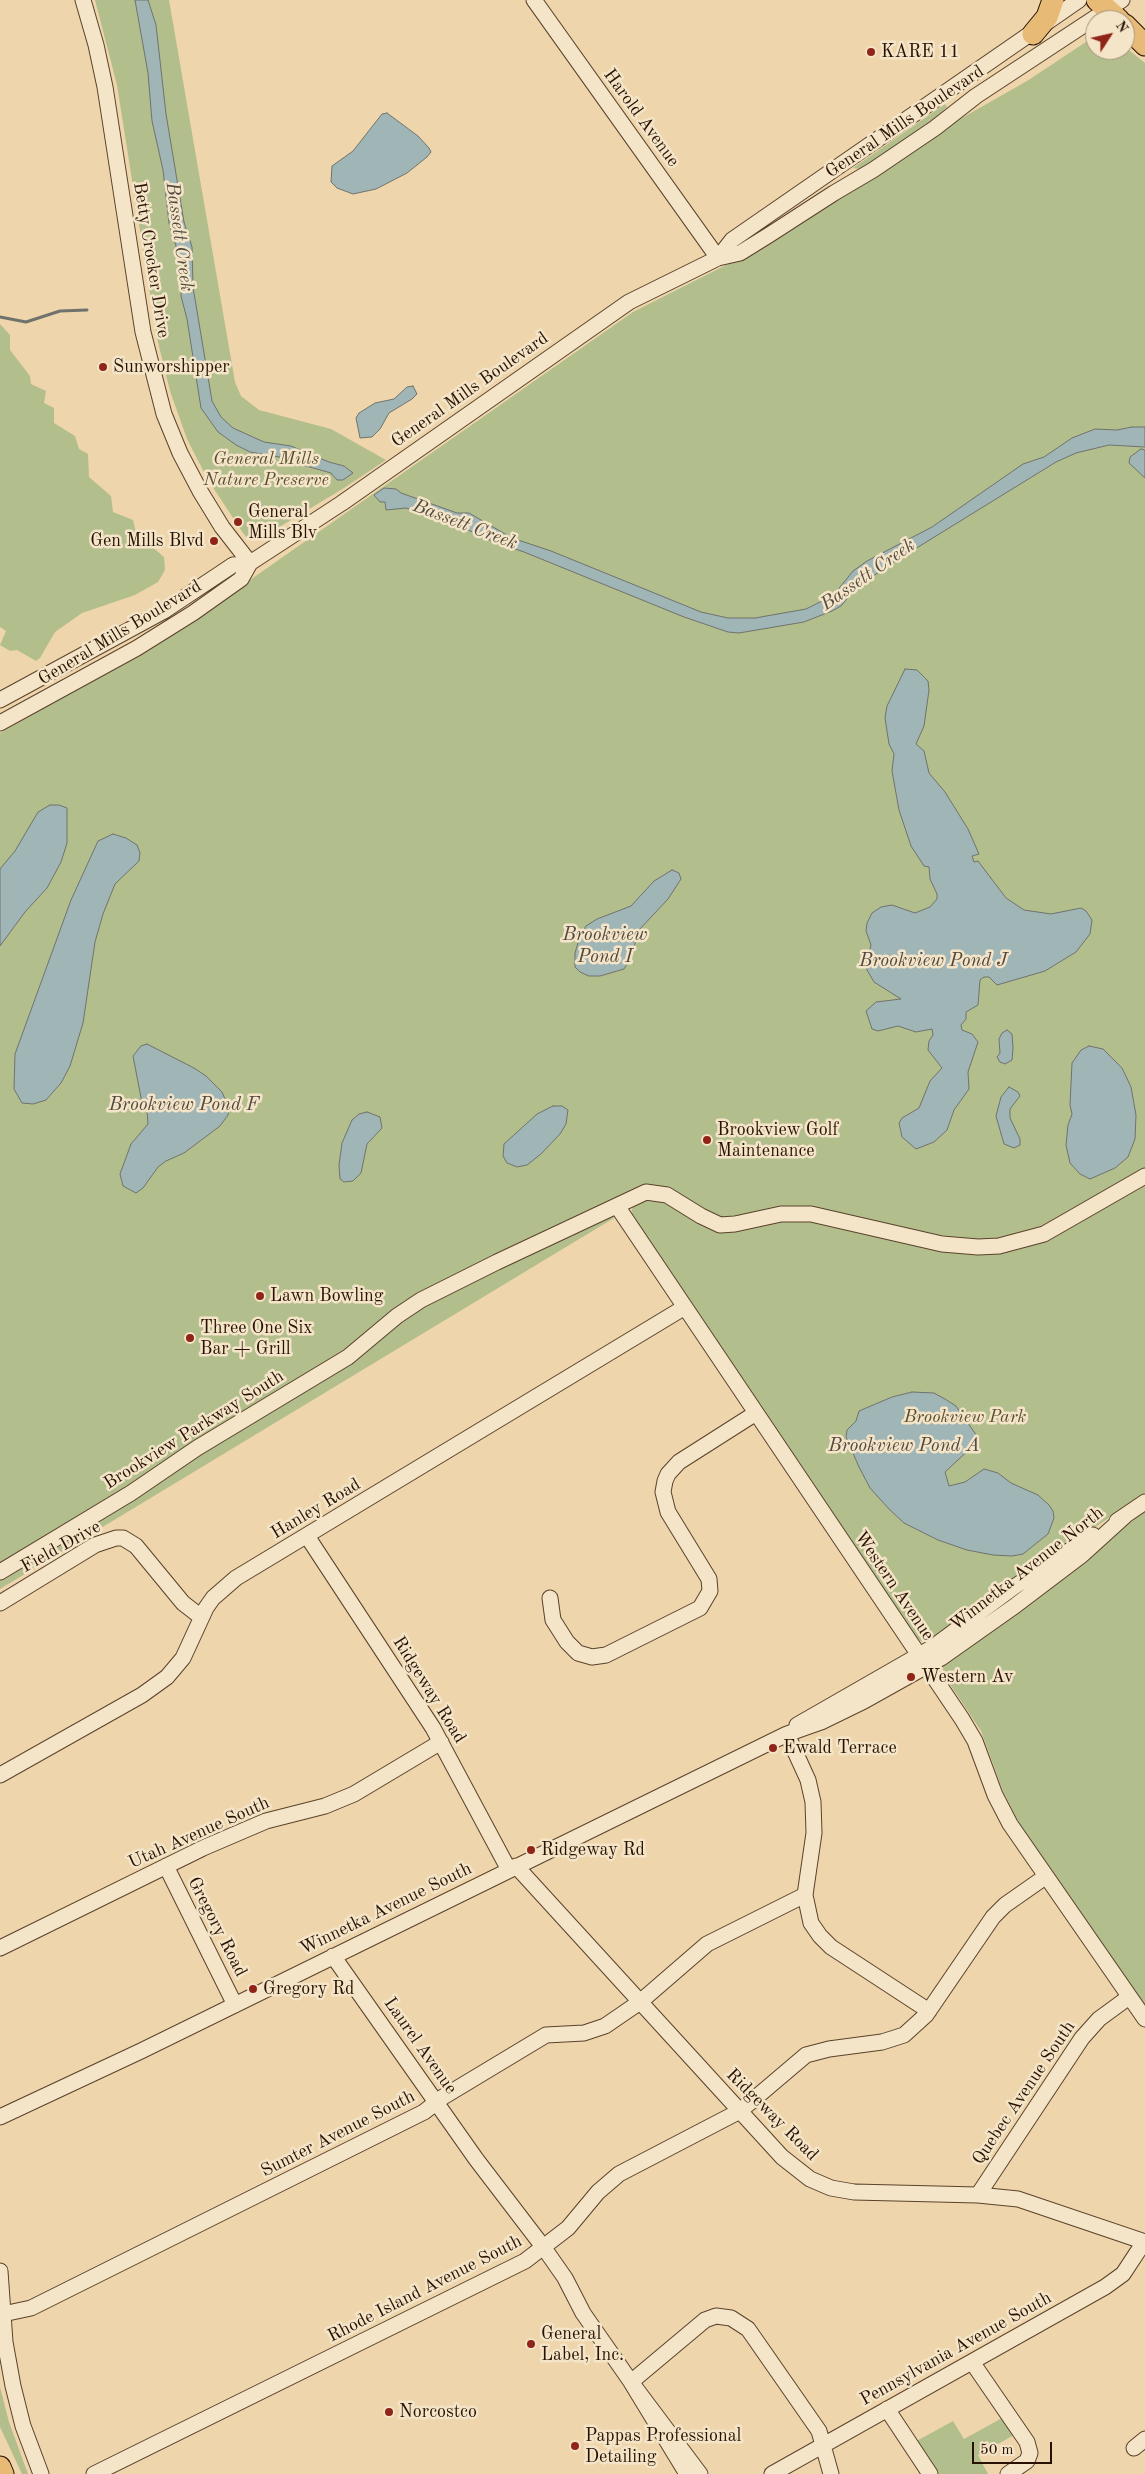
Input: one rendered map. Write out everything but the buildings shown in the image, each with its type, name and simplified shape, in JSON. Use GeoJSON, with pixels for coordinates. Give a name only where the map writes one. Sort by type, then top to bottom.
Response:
{"type":"FeatureCollection","features":[{"type":"Feature","properties":{"kind":"highway"},"geometry":{"type":"LineString","coordinates":[[1033,34],[1048,17],[1053,0]]}},
{"type":"Feature","properties":{"kind":"highway"},"geometry":{"type":"LineString","coordinates":[[1135,35],[1145,45]]}},
{"type":"Feature","properties":{"kind":"highway"},"geometry":{"type":"LineString","coordinates":[[0,2467],[3,2474]]}},
{"type":"Feature","properties":{"kind":"street","name":"Betty Crocker Drive"},"geometry":{"type":"LineString","coordinates":[[83,0],[96,45],[105,87],[143,332],[157,390],[180,453],[200,491],[222,527],[250,563]]}},
{"type":"Feature","properties":{"kind":"street","name":"Harold Avenue"},"geometry":{"type":"LineString","coordinates":[[534,0],[718,258]]}},
{"type":"Feature","properties":{"kind":"street","name":"General Mills Boulevard"},"geometry":{"type":"LineString","coordinates":[[718,258],[732,240],[1033,34],[1079,0]]}},
{"type":"Feature","properties":{"kind":"street","name":"General Mills Boulevard"},"geometry":{"type":"LineString","coordinates":[[0,700],[164,611],[233,565],[250,563],[350,497],[629,302],[718,258],[740,252],[755,244],[834,192],[873,170],[935,128],[976,96],[1022,68],[1089,20],[1112,8]]}},
{"type":"Feature","properties":{"kind":"street","name":"General Mills Boulevard"},"geometry":{"type":"LineString","coordinates":[[0,723],[36,706],[170,627],[241,579],[250,563]]}},
{"type":"Feature","properties":{"kind":"street","name":"Brookview Parkway South"},"geometry":{"type":"LineString","coordinates":[[0,1572],[131,1493],[197,1448],[348,1357],[397,1316],[420,1300],[646,1192],[667,1195],[701,1216],[720,1225],[781,1214],[811,1214],[942,1244],[999,1246],[1044,1234],[1145,1176]]}},
{"type":"Feature","properties":{"kind":"street","name":"Western Avenue"},"geometry":{"type":"LineString","coordinates":[[617,1206],[968,1729],[980,1752],[1000,1805],[1045,1877],[1145,2019]]}},
{"type":"Feature","properties":{"kind":"street","name":"Hanley Road"},"geometry":{"type":"LineString","coordinates":[[0,1774],[162,1681],[176,1669],[183,1658],[201,1617],[213,1598],[236,1578],[685,1307]]}},
{"type":"Feature","properties":{"kind":"street"},"geometry":{"type":"LineString","coordinates":[[550,1598],[553,1620],[567,1642],[578,1653],[592,1657],[606,1656],[700,1608],[710,1590],[709,1579],[668,1512],[663,1492],[665,1481],[668,1474],[679,1462],[756,1413]]}},
{"type":"Feature","properties":{"kind":"street","name":"Winnetka Avenue North"},"geometry":{"type":"LineString","coordinates":[[922,1662],[1016,1605],[1082,1555],[1125,1516],[1145,1502]]}},
{"type":"Feature","properties":{"kind":"street","name":"Ridgeway Road"},"geometry":{"type":"LineString","coordinates":[[307,1536],[440,1742],[513,1868],[792,2166],[820,2184],[854,2192],[978,2195],[1028,2201],[1145,2242]]}},
{"type":"Feature","properties":{"kind":"street","name":"Field Drive"},"geometry":{"type":"LineString","coordinates":[[0,1603],[95,1545],[116,1538],[123,1538],[136,1546],[183,1603],[201,1617]]}},
{"type":"Feature","properties":{"kind":"street","name":"Winnetka Avenue South"},"geometry":{"type":"LineString","coordinates":[[0,2117],[235,2005],[787,1734],[829,1718],[922,1662]]}},
{"type":"Feature","properties":{"kind":"street"},"geometry":{"type":"LineString","coordinates":[[787,1734],[808,1780],[814,1807],[813,1844],[805,1895],[811,1923],[825,1941],[929,2011]]}},
{"type":"Feature","properties":{"kind":"street","name":"Utah Avenue South"},"geometry":{"type":"LineString","coordinates":[[0,1948],[166,1866],[266,1821],[324,1806],[354,1794],[440,1742]]}},
{"type":"Feature","properties":{"kind":"street","name":"Gregory Road"},"geometry":{"type":"LineString","coordinates":[[166,1866],[235,2005]]}},
{"type":"Feature","properties":{"kind":"street","name":"Rhode Island Avenue South"},"geometry":{"type":"LineString","coordinates":[[94,2474],[511,2269],[540,2251],[568,2228],[598,2192],[619,2174],[740,2111],[806,2055],[819,2050],[898,2038],[916,2026],[929,2011],[993,1917],[1045,1877]]}},
{"type":"Feature","properties":{"kind":"street","name":"Sumter Avenue South"},"geometry":{"type":"LineString","coordinates":[[2,2314],[31,2308],[424,2112],[443,2097],[546,2035],[590,2032],[605,2026],[640,2002],[707,1944],[805,1895]]}},
{"type":"Feature","properties":{"kind":"street","name":"Laurel Avenue"},"geometry":{"type":"LineString","coordinates":[[334,1956],[540,2251],[565,2278],[583,2313],[631,2382],[700,2474]]}},
{"type":"Feature","properties":{"kind":"street","name":"Quebec Avenue South"},"geometry":{"type":"LineString","coordinates":[[978,2195],[1082,2038],[1099,2019],[1129,1996]]}},
{"type":"Feature","properties":{"kind":"street","name":"Pennsylvania Avenue South"},"geometry":{"type":"LineString","coordinates":[[772,2474],[1114,2281],[1130,2266],[1145,2242]]}},
{"type":"Feature","properties":{"kind":"street"},"geometry":{"type":"LineString","coordinates":[[0,2271],[2,2314],[9,2366],[17,2405],[41,2474]]}},
{"type":"Feature","properties":{"kind":"street"},"geometry":{"type":"LineString","coordinates":[[631,2382],[705,2320],[716,2316],[731,2318],[748,2329],[819,2431],[831,2474]]}},
{"type":"Feature","properties":{"kind":"street"},"geometry":{"type":"LineString","coordinates":[[972,2362],[1028,2442],[1030,2453],[1027,2461],[1008,2474]]}},
{"type":"Feature","properties":{"kind":"street","name":"Laurel Avenue"},"geometry":{"type":"LineString","coordinates":[[631,2382],[687,2474]]}},
{"type":"Feature","properties":{"kind":"street"},"geometry":{"type":"LineString","coordinates":[[887,2409],[930,2474]]}},
{"type":"Feature","properties":{"kind":"green space","name":"General Mills Nature Preserve"},"geometry":{"type":"Polygon","coordinates":[[[95,0],[169,0],[235,382],[241,396],[259,410],[331,429],[386,460],[258,540],[249,540],[243,533],[208,480],[187,439],[170,391],[157,338],[117,85],[95,0]]]}},
{"type":"Feature","properties":{"kind":"green space"},"geometry":{"type":"Polygon","coordinates":[[[1085,43],[1085,60],[1135,60],[1135,55],[1145,63],[1145,1169],[1065,1217],[1029,1233],[981,1241],[948,1238],[847,1215],[720,1218],[670,1189],[660,1186],[644,1186],[605,1204],[614,1218],[0,1589],[0,733],[136,656],[210,608],[633,312],[728,264],[838,200],[953,123],[1027,81],[1085,43]]]}},
{"type":"Feature","properties":{"kind":"green space"},"geometry":{"type":"Polygon","coordinates":[[[945,104],[947,107],[929,124],[875,161],[860,169],[853,168],[945,104]]]}},
{"type":"Feature","properties":{"kind":"green space"},"geometry":{"type":"Polygon","coordinates":[[[0,324],[10,335],[10,350],[30,376],[31,384],[46,391],[44,403],[54,408],[54,423],[75,436],[79,449],[88,454],[89,477],[111,496],[113,512],[133,520],[136,533],[164,557],[165,570],[158,582],[135,595],[82,613],[55,632],[40,658],[36,661],[17,650],[10,651],[0,645],[6,631],[0,627],[0,324]]]}},
{"type":"Feature","properties":{"kind":"green space","name":"Brookview Park"},"geometry":{"type":"Polygon","coordinates":[[[1145,1183],[1145,1493],[929,1641],[921,1641],[916,1638],[631,1213],[633,1206],[638,1201],[656,1197],[706,1225],[807,1220],[905,1241],[1048,1239],[1145,1183]]]}},
{"type":"Feature","properties":{"kind":"green space"},"geometry":{"type":"Polygon","coordinates":[[[1145,1511],[1145,2008],[1026,1837],[1003,1791],[981,1731],[945,1677],[943,1665],[1145,1511]]]}},
{"type":"Feature","properties":{"kind":"green space"},"geometry":{"type":"Polygon","coordinates":[[[0,2387],[9,2422],[28,2474],[22,2474],[0,2427],[0,2387]]]}},
{"type":"Feature","properties":{"kind":"green space"},"geometry":{"type":"Polygon","coordinates":[[[1004,2417],[1016,2434],[978,2455],[988,2474],[935,2474],[913,2443],[953,2421],[964,2439],[1004,2417]]]}},
{"type":"Feature","properties":{"kind":"water","name":"Bassett Creek"},"geometry":{"type":"Polygon","coordinates":[[[135,0],[148,0],[156,25],[166,114],[184,222],[192,247],[193,287],[212,401],[221,417],[233,428],[264,442],[291,446],[329,462],[344,466],[353,473],[343,480],[337,480],[331,473],[285,458],[250,452],[236,445],[218,432],[201,408],[187,319],[181,296],[182,266],[169,223],[163,170],[152,121],[148,73],[135,0]]]}},
{"type":"Feature","properties":{"kind":"water"},"geometry":{"type":"Polygon","coordinates":[[[387,113],[418,136],[431,152],[407,173],[376,189],[353,194],[337,188],[331,182],[332,166],[353,151],[382,114],[387,113]]]}},
{"type":"Feature","properties":{"kind":"water"},"geometry":{"type":"Polygon","coordinates":[[[413,386],[417,394],[412,399],[389,413],[380,429],[372,437],[360,438],[356,418],[359,413],[375,403],[394,399],[407,387],[413,386]]]}},
{"type":"Feature","properties":{"kind":"water","name":"Bassett Creek"},"geometry":{"type":"Polygon","coordinates":[[[1145,427],[1145,447],[1109,445],[1076,453],[1056,462],[889,565],[855,589],[841,606],[832,611],[804,622],[739,633],[728,632],[684,617],[524,552],[492,541],[453,523],[406,508],[386,510],[385,502],[380,502],[374,495],[384,488],[396,489],[401,493],[457,513],[469,513],[512,538],[551,551],[701,612],[728,618],[755,618],[806,609],[822,601],[836,592],[853,571],[867,561],[932,527],[1023,464],[1044,457],[1072,438],[1095,429],[1117,430],[1145,427]]]}},
{"type":"Feature","properties":{"kind":"water"},"geometry":{"type":"Polygon","coordinates":[[[1141,449],[1145,450],[1145,478],[1129,463],[1130,457],[1141,449]]]}},
{"type":"Feature","properties":{"kind":"water","name":"Brookview Pond J"},"geometry":{"type":"Polygon","coordinates":[[[905,669],[917,670],[928,681],[929,690],[924,726],[916,744],[924,751],[929,773],[945,792],[968,829],[979,854],[972,856],[974,862],[978,861],[1006,898],[1024,910],[1051,914],[1081,908],[1086,911],[1092,920],[1090,934],[1076,952],[1045,971],[997,985],[989,977],[984,977],[980,980],[978,1005],[966,1012],[966,1019],[961,1025],[962,1030],[972,1034],[978,1042],[968,1072],[969,1089],[954,1110],[947,1130],[934,1142],[916,1149],[902,1137],[899,1123],[902,1118],[919,1108],[930,1081],[942,1068],[928,1050],[929,1041],[933,1035],[932,1029],[916,1032],[898,1026],[878,1031],[872,1029],[866,1011],[876,1002],[901,999],[874,982],[867,970],[866,964],[871,945],[866,931],[867,923],[872,913],[881,907],[892,905],[915,913],[930,907],[937,899],[937,894],[930,879],[929,867],[924,866],[911,846],[899,810],[892,771],[894,754],[889,744],[885,718],[887,706],[905,669]]]}},
{"type":"Feature","properties":{"kind":"water"},"geometry":{"type":"Polygon","coordinates":[[[50,805],[59,805],[67,808],[67,843],[61,862],[47,888],[25,912],[0,946],[0,869],[15,851],[38,812],[50,805]]]}},
{"type":"Feature","properties":{"kind":"water"},"geometry":{"type":"Polygon","coordinates":[[[113,834],[126,838],[137,845],[140,853],[139,861],[115,884],[103,914],[95,942],[83,1023],[70,1066],[61,1083],[46,1100],[33,1104],[22,1103],[14,1089],[15,1054],[71,900],[98,841],[113,834]]]}},
{"type":"Feature","properties":{"kind":"water","name":"Brookview Pond I"},"geometry":{"type":"Polygon","coordinates":[[[672,870],[679,873],[681,879],[668,899],[639,930],[631,957],[624,969],[600,976],[589,976],[580,972],[575,967],[575,953],[580,936],[586,926],[597,919],[631,906],[654,881],[672,870]]]}},
{"type":"Feature","properties":{"kind":"water"},"geometry":{"type":"Polygon","coordinates":[[[1007,1030],[1012,1034],[1013,1048],[1012,1060],[1005,1064],[1000,1062],[997,1057],[1000,1053],[999,1039],[1002,1033],[1007,1030]]]}},
{"type":"Feature","properties":{"kind":"water","name":"Brookview Pond F"},"geometry":{"type":"Polygon","coordinates":[[[147,1044],[206,1076],[222,1092],[229,1108],[228,1115],[220,1126],[184,1153],[158,1167],[143,1188],[136,1193],[123,1186],[120,1174],[131,1144],[148,1124],[147,1111],[142,1103],[133,1056],[141,1046],[147,1044]]]}},
{"type":"Feature","properties":{"kind":"water"},"geometry":{"type":"Polygon","coordinates":[[[1089,1046],[1103,1049],[1122,1068],[1131,1087],[1136,1115],[1135,1139],[1128,1157],[1115,1168],[1090,1179],[1080,1174],[1070,1163],[1066,1145],[1068,1125],[1072,1114],[1070,1105],[1072,1063],[1081,1050],[1089,1046]]]}},
{"type":"Feature","properties":{"kind":"water"},"geometry":{"type":"Polygon","coordinates":[[[1009,1087],[1018,1092],[1020,1096],[1010,1109],[1010,1118],[1020,1139],[1020,1145],[1014,1148],[1004,1144],[996,1116],[1001,1097],[1009,1087]]]}},
{"type":"Feature","properties":{"kind":"water"},"geometry":{"type":"Polygon","coordinates":[[[553,1106],[562,1106],[568,1110],[566,1124],[560,1134],[541,1154],[527,1165],[517,1167],[507,1163],[503,1156],[504,1144],[537,1114],[553,1106]]]}},
{"type":"Feature","properties":{"kind":"water"},"geometry":{"type":"Polygon","coordinates":[[[367,1112],[380,1117],[382,1128],[367,1144],[361,1173],[353,1181],[344,1182],[340,1179],[339,1165],[342,1143],[352,1120],[359,1114],[367,1112]]]}},
{"type":"Feature","properties":{"kind":"water","name":"Brookview Pond A"},"geometry":{"type":"Polygon","coordinates":[[[912,1392],[934,1393],[956,1406],[977,1436],[973,1446],[945,1472],[949,1486],[965,1482],[984,1469],[998,1473],[1011,1483],[1038,1495],[1049,1505],[1053,1511],[1054,1518],[1048,1534],[1023,1554],[1012,1556],[993,1555],[967,1550],[938,1540],[904,1523],[889,1509],[870,1488],[846,1437],[847,1430],[856,1421],[859,1411],[892,1397],[912,1392]]]}},
{"type":"Feature","properties":{"kind":"waterway"},"geometry":{"type":"LineString","coordinates":[[0,317],[26,322],[60,311],[87,310]]}},
{"type":"Feature","properties":{"kind":"place","name":"KARE 11"},"geometry":{"type":"Point","coordinates":[871,52]}},
{"type":"Feature","properties":{"kind":"place","name":"Sunworshipper"},"geometry":{"type":"Point","coordinates":[103,367]}},
{"type":"Feature","properties":{"kind":"place","name":"General Mills Blv"},"geometry":{"type":"Point","coordinates":[238,522]}},
{"type":"Feature","properties":{"kind":"place","name":"Gen Mills Blvd"},"geometry":{"type":"Point","coordinates":[214,541]}},
{"type":"Feature","properties":{"kind":"place","name":"Brookview Golf Maintenance"},"geometry":{"type":"Point","coordinates":[707,1140]}},
{"type":"Feature","properties":{"kind":"place","name":"Lawn Bowling"},"geometry":{"type":"Point","coordinates":[260,1296]}},
{"type":"Feature","properties":{"kind":"place","name":"Three One Six Bar + Grill"},"geometry":{"type":"Point","coordinates":[190,1338]}},
{"type":"Feature","properties":{"kind":"place","name":"Western Av"},"geometry":{"type":"Point","coordinates":[911,1677]}},
{"type":"Feature","properties":{"kind":"place","name":"Ewald Terrace"},"geometry":{"type":"Point","coordinates":[773,1748]}},
{"type":"Feature","properties":{"kind":"place","name":"Ridgeway Rd"},"geometry":{"type":"Point","coordinates":[531,1850]}},
{"type":"Feature","properties":{"kind":"place","name":"Gregory Rd"},"geometry":{"type":"Point","coordinates":[253,1989]}},
{"type":"Feature","properties":{"kind":"place","name":"General Label, Inc."},"geometry":{"type":"Point","coordinates":[531,2344]}},
{"type":"Feature","properties":{"kind":"place","name":"Norcostco"},"geometry":{"type":"Point","coordinates":[389,2412]}},
{"type":"Feature","properties":{"kind":"place","name":"Pappas Professional Detailing"},"geometry":{"type":"Point","coordinates":[575,2446]}}]}
